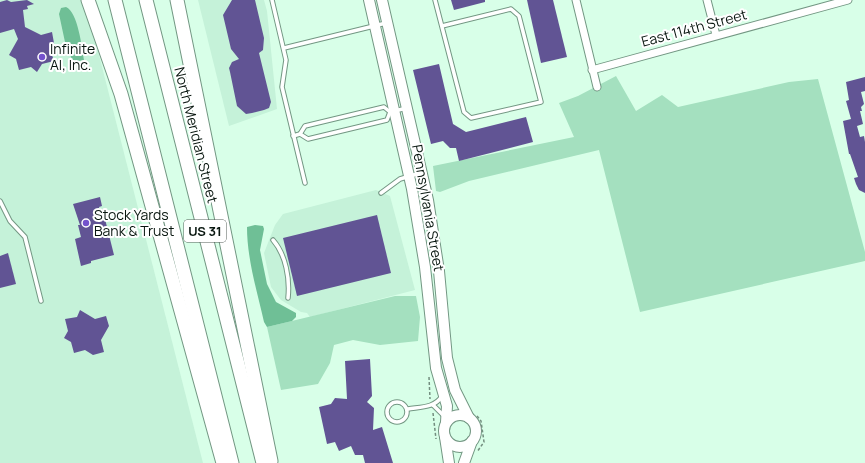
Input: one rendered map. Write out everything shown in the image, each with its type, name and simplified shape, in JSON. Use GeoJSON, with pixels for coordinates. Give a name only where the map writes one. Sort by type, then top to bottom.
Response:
{"type":"FeatureCollection","features":[{"type":"Feature","properties":{"kind":"highway"},"geometry":{"type":"LineString","coordinates":[[88,0],[121,94],[223,463]]}},
{"type":"Feature","properties":{"kind":"highway","name":"US 31"},"geometry":{"type":"LineString","coordinates":[[115,0],[232,463]]}},
{"type":"Feature","properties":{"kind":"highway","name":"North Meridian Street"},"geometry":{"type":"LineString","coordinates":[[146,0],[263,463]]}},
{"type":"Feature","properties":{"kind":"highway"},"geometry":{"type":"LineString","coordinates":[[177,0],[272,463]]}},
{"type":"Feature","properties":{"kind":"main road","name":"Pennsylvania Street"},"geometry":{"type":"LineString","coordinates":[[368,0],[392,111],[410,176],[425,267],[436,368],[444,391],[447,406],[446,421]]}},
{"type":"Feature","properties":{"kind":"main road","name":"Pennsylvania Street"},"geometry":{"type":"LineString","coordinates":[[382,0],[422,172],[439,271],[447,358],[455,390],[469,418]]}},
{"type":"Feature","properties":{"kind":"main road"},"geometry":{"type":"LineString","coordinates":[[449,463],[444,429],[446,421],[457,415],[462,415],[469,418],[476,429],[464,463]]}},
{"type":"Feature","properties":{"kind":"main road"},"geometry":{"type":"LineString","coordinates":[[445,437],[450,444],[460,447],[465,446],[472,441]]}},
{"type":"Feature","properties":{"kind":"street"},"geometry":{"type":"LineString","coordinates":[[576,0],[597,87]]}},
{"type":"Feature","properties":{"kind":"street"},"geometry":{"type":"LineString","coordinates":[[707,0],[716,36]]}},
{"type":"Feature","properties":{"kind":"street","name":"East 114th Street"},"geometry":{"type":"LineString","coordinates":[[592,70],[848,0]]}},
{"type":"Feature","properties":{"kind":"lane"},"geometry":{"type":"LineString","coordinates":[[272,0],[284,48],[286,66],[282,87],[305,183]]}},
{"type":"Feature","properties":{"kind":"lane"},"geometry":{"type":"LineString","coordinates":[[435,0],[464,112],[471,118],[541,102],[519,16],[512,9],[442,26]]}},
{"type":"Feature","properties":{"kind":"lane"},"geometry":{"type":"LineString","coordinates":[[284,48],[387,23]]}},
{"type":"Feature","properties":{"kind":"lane"},"geometry":{"type":"LineString","coordinates":[[293,136],[300,134],[304,126],[312,124],[384,107],[392,111],[408,108]]}},
{"type":"Feature","properties":{"kind":"lane"},"geometry":{"type":"LineString","coordinates":[[300,134],[308,139],[387,120],[392,111]]}},
{"type":"Feature","properties":{"kind":"lane"},"geometry":{"type":"LineString","coordinates":[[381,193],[393,183],[422,172]]}},
{"type":"Feature","properties":{"kind":"lane"},"geometry":{"type":"LineString","coordinates":[[0,202],[10,221],[25,237],[41,301]]}},
{"type":"Feature","properties":{"kind":"lane"},"geometry":{"type":"LineString","coordinates":[[273,240],[281,249],[289,285],[288,298]]}},
{"type":"Feature","properties":{"kind":"lane"},"geometry":{"type":"LineString","coordinates":[[408,409],[432,405],[438,402],[444,391]]}},
{"type":"Feature","properties":{"kind":"lane"},"geometry":{"type":"LineString","coordinates":[[400,402],[408,409],[406,418],[401,422],[391,421],[387,415],[388,408],[393,403],[400,402]]}},
{"type":"Feature","properties":{"kind":"lane"},"geometry":{"type":"LineString","coordinates":[[432,405],[446,421]]}},
{"type":"Feature","properties":{"kind":"path"},"geometry":{"type":"LineString","coordinates":[[429,372],[432,405],[435,418],[434,433],[438,445]]}},
{"type":"Feature","properties":{"kind":"shaded area"},"geometry":{"type":"Polygon","coordinates":[[[0,0],[85,0],[203,463],[0,463],[0,0]]]}},
{"type":"Feature","properties":{"kind":"shaded area"},"geometry":{"type":"Polygon","coordinates":[[[198,0],[264,0],[267,11],[277,109],[229,126],[198,0]]]}},
{"type":"Feature","properties":{"kind":"shaded area"},"geometry":{"type":"Polygon","coordinates":[[[66,7],[74,16],[81,39],[84,60],[73,62],[65,42],[59,14],[61,8],[66,7]]]}},
{"type":"Feature","properties":{"kind":"shaded area"},"geometry":{"type":"Polygon","coordinates":[[[616,76],[636,111],[662,95],[678,107],[789,82],[818,79],[865,252],[865,261],[640,312],[599,150],[469,181],[440,192],[436,191],[433,166],[574,137],[559,103],[578,96],[616,76]]]}},
{"type":"Feature","properties":{"kind":"shaded area"},"geometry":{"type":"Polygon","coordinates":[[[376,190],[390,196],[415,290],[310,317],[307,313],[301,312],[281,300],[271,287],[264,253],[275,225],[283,214],[376,190]]]}},
{"type":"Feature","properties":{"kind":"shaded area"},"geometry":{"type":"Polygon","coordinates":[[[255,225],[263,226],[264,229],[260,250],[267,284],[276,302],[296,313],[296,317],[292,321],[267,327],[264,322],[253,275],[247,239],[247,227],[255,225]]]}},
{"type":"Feature","properties":{"kind":"shaded area"},"geometry":{"type":"Polygon","coordinates":[[[395,296],[416,296],[420,317],[418,341],[380,345],[353,340],[334,345],[330,363],[318,384],[281,390],[267,327],[395,296]]]}},
{"type":"Feature","properties":{"kind":"building"},"geometry":{"type":"Polygon","coordinates":[[[7,0],[11,2],[27,0],[34,4],[27,6],[28,9],[23,10],[25,27],[41,35],[52,32],[54,43],[50,49],[54,61],[42,64],[37,72],[31,67],[19,70],[16,59],[9,55],[18,39],[14,29],[0,33],[0,2],[7,0]]]}},
{"type":"Feature","properties":{"kind":"building"},"geometry":{"type":"Polygon","coordinates":[[[232,0],[255,0],[264,38],[263,50],[259,53],[271,102],[269,108],[246,114],[237,106],[229,68],[232,62],[239,59],[231,49],[223,15],[232,0]]]}},
{"type":"Feature","properties":{"kind":"building"},"geometry":{"type":"Polygon","coordinates":[[[451,0],[485,0],[485,2],[454,10],[451,0]]]}},
{"type":"Feature","properties":{"kind":"building"},"geometry":{"type":"Polygon","coordinates":[[[527,0],[553,0],[567,57],[541,63],[527,0]]]}},
{"type":"Feature","properties":{"kind":"building"},"geometry":{"type":"Polygon","coordinates":[[[439,64],[453,124],[466,132],[526,117],[533,142],[459,161],[456,148],[450,148],[443,141],[431,144],[413,70],[439,64]]]}},
{"type":"Feature","properties":{"kind":"building"},"geometry":{"type":"Polygon","coordinates":[[[865,77],[865,91],[861,92],[864,104],[861,107],[862,111],[860,111],[863,124],[857,126],[860,137],[864,136],[865,142],[865,193],[859,190],[854,178],[858,177],[849,154],[843,121],[851,119],[846,101],[849,100],[846,82],[865,77]]]}},
{"type":"Feature","properties":{"kind":"building"},"geometry":{"type":"Polygon","coordinates":[[[100,197],[102,206],[99,207],[102,220],[105,219],[114,255],[91,261],[91,263],[81,266],[75,239],[81,237],[78,225],[80,225],[73,204],[100,197]]]}},
{"type":"Feature","properties":{"kind":"building"},"geometry":{"type":"Polygon","coordinates":[[[377,215],[391,273],[297,296],[283,238],[377,215]]]}},
{"type":"Feature","properties":{"kind":"building"},"geometry":{"type":"Polygon","coordinates":[[[8,253],[16,284],[0,288],[0,256],[8,253]]]}},
{"type":"Feature","properties":{"kind":"building"},"geometry":{"type":"Polygon","coordinates":[[[80,310],[95,319],[106,316],[109,326],[101,340],[104,352],[93,355],[85,350],[74,353],[71,342],[64,338],[68,331],[65,319],[77,317],[80,310]]]}},
{"type":"Feature","properties":{"kind":"building"},"geometry":{"type":"Polygon","coordinates":[[[370,359],[372,396],[367,402],[374,408],[373,430],[382,427],[393,463],[365,463],[363,455],[355,455],[351,446],[339,451],[335,442],[327,444],[319,407],[331,404],[335,398],[347,399],[345,361],[370,359]]]}},
{"type":"Feature","properties":{"kind":"place","name":"Infinite AI, Inc."},"geometry":{"type":"Point","coordinates":[42,57]}},
{"type":"Feature","properties":{"kind":"place","name":"Stock Yards Bank & Trust"},"geometry":{"type":"Point","coordinates":[86,223]}}]}
